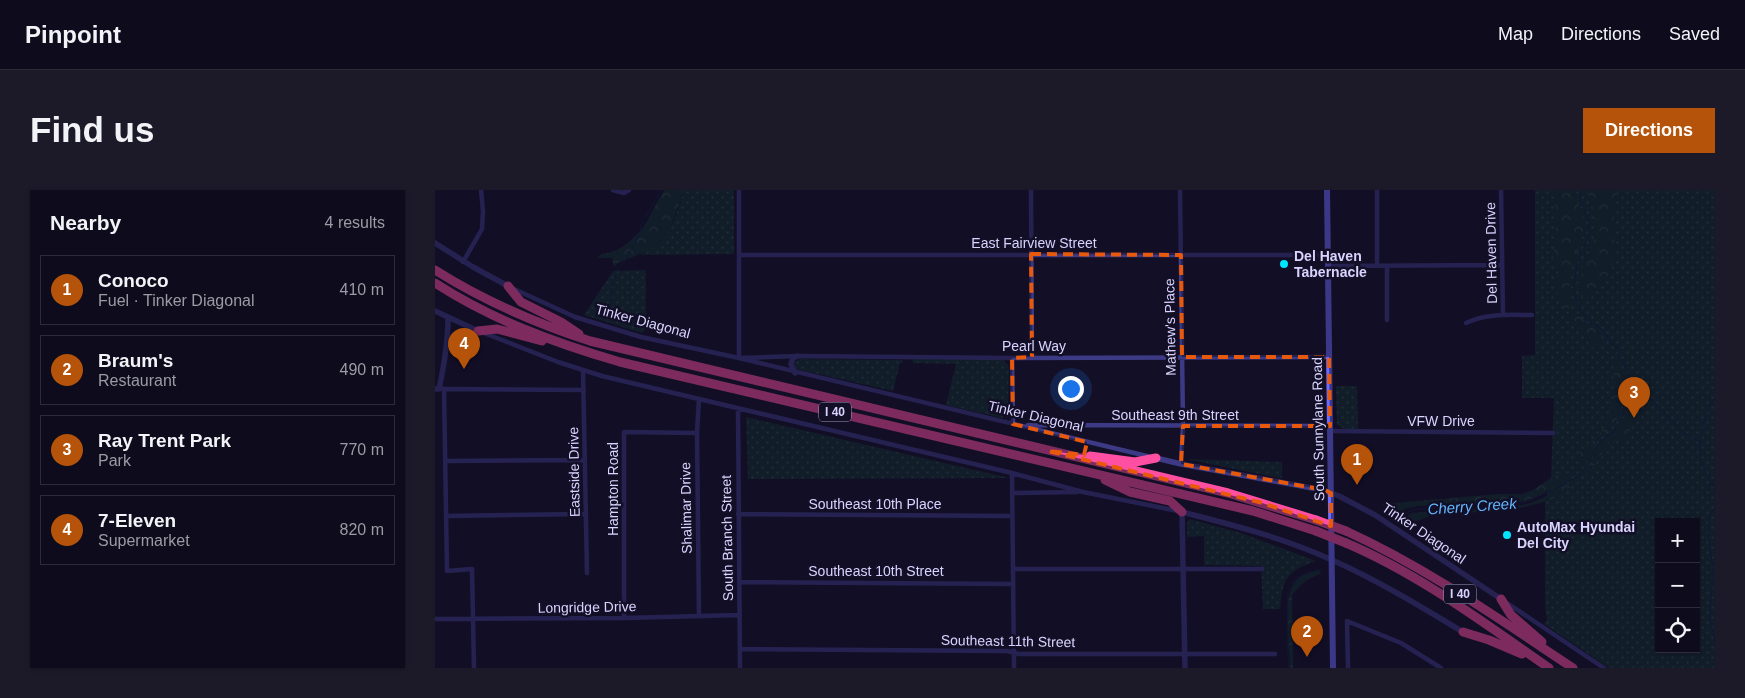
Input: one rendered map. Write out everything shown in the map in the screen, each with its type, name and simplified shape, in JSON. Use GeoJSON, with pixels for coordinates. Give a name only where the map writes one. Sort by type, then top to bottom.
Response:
{"type":"FeatureCollection","features":[{"type":"Feature","properties":{"kind":"highway","name":"I 40"},"geometry":{"type":"LineString","coordinates":[[435,270],[506,309],[552,329],[590,342],[1251,500],[1316,520],[1346,531],[1427,573],[1571,667]]}},
{"type":"Feature","properties":{"kind":"highway","name":"I 40"},"geometry":{"type":"LineString","coordinates":[[435,284],[501,319],[548,339],[620,362],[1253,511],[1316,531],[1346,543],[1421,581],[1549,668]]}},
{"type":"Feature","properties":{"kind":"highway"},"geometry":{"type":"LineString","coordinates":[[508,286],[521,302],[561,322],[590,342]]}},
{"type":"Feature","properties":{"kind":"highway"},"geometry":{"type":"LineString","coordinates":[[478,331],[497,329],[517,336],[583,351]]}},
{"type":"Feature","properties":{"kind":"highway"},"geometry":{"type":"LineString","coordinates":[[1048,451],[1135,462],[1156,458]]}},
{"type":"Feature","properties":{"kind":"highway"},"geometry":{"type":"LineString","coordinates":[[1087,472],[1130,492],[1170,502],[1182,512]]}},
{"type":"Feature","properties":{"kind":"highway"},"geometry":{"type":"LineString","coordinates":[[1501,599],[1513,617],[1571,667]]}},
{"type":"Feature","properties":{"kind":"highway"},"geometry":{"type":"LineString","coordinates":[[1463,632],[1489,640],[1541,662]]}},
{"type":"Feature","properties":{"kind":"main road","name":"South Sunnylane Road"},"geometry":{"type":"LineString","coordinates":[[1327,190],[1333,668]]}},
{"type":"Feature","properties":{"kind":"street"},"geometry":{"type":"LineString","coordinates":[[463,262],[482,229],[481,190]]}},
{"type":"Feature","properties":{"kind":"street"},"geometry":{"type":"LineString","coordinates":[[613,190],[623,193],[629,190]]}},
{"type":"Feature","properties":{"kind":"street"},"geometry":{"type":"LineString","coordinates":[[739,190],[739,358]]}},
{"type":"Feature","properties":{"kind":"street"},"geometry":{"type":"LineString","coordinates":[[1031,190],[1032,357]]}},
{"type":"Feature","properties":{"kind":"street","name":"Mathew's Place"},"geometry":{"type":"LineString","coordinates":[[1180,190],[1183,426],[1181,464]]}},
{"type":"Feature","properties":{"kind":"street"},"geometry":{"type":"LineString","coordinates":[[1377,190],[1377,266]]}},
{"type":"Feature","properties":{"kind":"street","name":"Del Haven Drive"},"geometry":{"type":"LineString","coordinates":[[1501,190],[1503,315]]}},
{"type":"Feature","properties":{"kind":"street","name":"Tinker Diagonal"},"geometry":{"type":"LineString","coordinates":[[435,243],[463,262],[508,286],[564,312],[641,337],[739,358],[795,373],[1181,464],[1323,490],[1375,515],[1604,668]]}},
{"type":"Feature","properties":{"kind":"street","name":"East Fairview Street"},"geometry":{"type":"LineString","coordinates":[[739,255],[1328,254]]}},
{"type":"Feature","properties":{"kind":"street"},"geometry":{"type":"LineString","coordinates":[[1328,266],[1503,265]]}},
{"type":"Feature","properties":{"kind":"street"},"geometry":{"type":"LineString","coordinates":[[1387,266],[1387,320]]}},
{"type":"Feature","properties":{"kind":"street"},"geometry":{"type":"LineString","coordinates":[[435,311],[478,331],[583,370],[1012,473],[1083,492],[1182,512],[1243,528],[1332,560],[1411,601],[1463,632]]}},
{"type":"Feature","properties":{"kind":"street","name":"Del Haven Drive"},"geometry":{"type":"LineString","coordinates":[[1466,323],[1477,317],[1532,315]]}},
{"type":"Feature","properties":{"kind":"street"},"geometry":{"type":"LineString","coordinates":[[448,318],[446,352],[439,389],[445,461],[447,571],[472,570],[474,668]]}},
{"type":"Feature","properties":{"kind":"street"},"geometry":{"type":"LineString","coordinates":[[795,373],[791,364],[793,358],[797,356]]}},
{"type":"Feature","properties":{"kind":"street","name":"Pearl Way"},"geometry":{"type":"LineString","coordinates":[[739,358],[797,356],[1011,358],[1329,357]]}},
{"type":"Feature","properties":{"kind":"street"},"geometry":{"type":"LineString","coordinates":[[1011,358],[1013,424]]}},
{"type":"Feature","properties":{"kind":"street","name":"Eastside Drive"},"geometry":{"type":"LineString","coordinates":[[583,370],[587,573]]}},
{"type":"Feature","properties":{"kind":"street"},"geometry":{"type":"LineString","coordinates":[[439,389],[584,390]]}},
{"type":"Feature","properties":{"kind":"street","name":"Shalimar Drive"},"geometry":{"type":"LineString","coordinates":[[699,399],[697,433],[699,616]]}},
{"type":"Feature","properties":{"kind":"street","name":"South Branch Street"},"geometry":{"type":"LineString","coordinates":[[738,408],[740,668]]}},
{"type":"Feature","properties":{"kind":"street","name":"Southeast 9th Street"},"geometry":{"type":"LineString","coordinates":[[1019,425],[1330,429]]}},
{"type":"Feature","properties":{"kind":"street","name":"VFW Drive"},"geometry":{"type":"LineString","coordinates":[[1330,429],[1553,433]]}},
{"type":"Feature","properties":{"kind":"street","name":"Hampton Road"},"geometry":{"type":"LineString","coordinates":[[624,618],[624,432],[697,433]]}},
{"type":"Feature","properties":{"kind":"street"},"geometry":{"type":"LineString","coordinates":[[445,461],[585,460]]}},
{"type":"Feature","properties":{"kind":"street"},"geometry":{"type":"LineString","coordinates":[[1012,473],[1014,668]]}},
{"type":"Feature","properties":{"kind":"street"},"geometry":{"type":"LineString","coordinates":[[1012,492],[1083,492]]}},
{"type":"Feature","properties":{"kind":"street"},"geometry":{"type":"LineString","coordinates":[[1182,512],[1185,668]]}},
{"type":"Feature","properties":{"kind":"street"},"geometry":{"type":"LineString","coordinates":[[446,516],[586,514]]}},
{"type":"Feature","properties":{"kind":"street","name":"Southeast 10th Place"},"geometry":{"type":"LineString","coordinates":[[738,514],[1012,516]]}},
{"type":"Feature","properties":{"kind":"street"},"geometry":{"type":"LineString","coordinates":[[1013,569],[1262,569]]}},
{"type":"Feature","properties":{"kind":"street","name":"Southeast 10th Street"},"geometry":{"type":"LineString","coordinates":[[739,582],[1013,584]]}},
{"type":"Feature","properties":{"kind":"street","name":"Longridge Drive"},"geometry":{"type":"LineString","coordinates":[[435,619],[740,615]]}},
{"type":"Feature","properties":{"kind":"street"},"geometry":{"type":"LineString","coordinates":[[1348,668],[1347,621],[1401,643],[1441,668]]}},
{"type":"Feature","properties":{"kind":"street","name":"Southeast 11th Street"},"geometry":{"type":"LineString","coordinates":[[740,649],[1275,654]]}},
{"type":"Feature","properties":{"kind":"highlighted area"},"geometry":{"type":"Polygon","coordinates":[[[1031,254],[1181,255],[1182,357],[1329,357],[1330,426],[1183,426],[1181,464],[1325,490],[1331,493],[1331,526],[1259,502],[1048,451],[1084,455],[1087,442],[1013,424],[1012,358],[1032,357],[1031,254]]]}},
{"type":"Feature","properties":{"kind":"green space"},"geometry":{"type":"Polygon","coordinates":[[[665,190],[685,190],[668,233],[652,249],[618,263],[614,267],[612,258],[597,258],[622,247],[638,233],[665,190]]]}},
{"type":"Feature","properties":{"kind":"green space"},"geometry":{"type":"Polygon","coordinates":[[[685,190],[734,190],[734,254],[640,255],[659,243],[665,236],[674,220],[685,190]]]}},
{"type":"Feature","properties":{"kind":"green space"},"geometry":{"type":"Polygon","coordinates":[[[1535,190],[1715,190],[1715,668],[1609,668],[1544,624],[1547,620],[1545,607],[1545,503],[1551,477],[1554,398],[1522,398],[1522,356],[1535,355],[1535,190]]]}},
{"type":"Feature","properties":{"kind":"green space"},"geometry":{"type":"Polygon","coordinates":[[[1555,190],[1576,190],[1579,209],[1585,224],[1580,245],[1572,263],[1569,287],[1574,304],[1565,309],[1554,286],[1559,268],[1554,263],[1553,254],[1557,239],[1555,190]]]}},
{"type":"Feature","properties":{"kind":"green space"},"geometry":{"type":"Polygon","coordinates":[[[1586,190],[1618,190],[1614,215],[1614,255],[1612,268],[1602,286],[1583,299],[1580,291],[1582,268],[1590,253],[1597,230],[1593,208],[1586,190]]]}},
{"type":"Feature","properties":{"kind":"green space"},"geometry":{"type":"Polygon","coordinates":[[[646,270],[646,329],[642,333],[584,315],[613,271],[646,270]]]}},
{"type":"Feature","properties":{"kind":"green space"},"geometry":{"type":"Polygon","coordinates":[[[1575,311],[1585,322],[1599,330],[1600,343],[1592,348],[1588,334],[1571,317],[1575,311]]]}},
{"type":"Feature","properties":{"kind":"green space"},"geometry":{"type":"Polygon","coordinates":[[[1616,358],[1627,377],[1627,386],[1621,397],[1619,415],[1613,426],[1598,440],[1584,462],[1578,462],[1575,457],[1600,434],[1609,418],[1614,394],[1613,362],[1616,358]]]}},
{"type":"Feature","properties":{"kind":"green space"},"geometry":{"type":"Polygon","coordinates":[[[800,359],[901,360],[903,363],[900,363],[893,391],[796,369],[794,362],[800,359]]]}},
{"type":"Feature","properties":{"kind":"green space"},"geometry":{"type":"Polygon","coordinates":[[[914,359],[1004,360],[1009,367],[1008,412],[1002,418],[946,405],[956,364],[913,363],[914,359]]]}},
{"type":"Feature","properties":{"kind":"green space"},"geometry":{"type":"Polygon","coordinates":[[[1637,381],[1635,411],[1626,439],[1608,442],[1590,473],[1586,473],[1591,460],[1604,441],[1616,432],[1626,416],[1637,381]]]}},
{"type":"Feature","properties":{"kind":"green space"},"geometry":{"type":"Polygon","coordinates":[[[1336,386],[1357,386],[1358,429],[1345,429],[1337,425],[1336,386]]]}},
{"type":"Feature","properties":{"kind":"green space"},"geometry":{"type":"Polygon","coordinates":[[[746,417],[1009,478],[748,479],[746,417]]]}},
{"type":"Feature","properties":{"kind":"green space"},"geometry":{"type":"Polygon","coordinates":[[[1186,459],[1282,462],[1282,478],[1280,478],[1186,459]]]}},
{"type":"Feature","properties":{"kind":"green space"},"geometry":{"type":"Polygon","coordinates":[[[1574,472],[1574,475],[1544,493],[1525,501],[1489,501],[1487,504],[1480,503],[1460,506],[1418,506],[1391,515],[1382,504],[1499,494],[1523,494],[1533,490],[1554,476],[1574,472]]]}},
{"type":"Feature","properties":{"kind":"green space"},"geometry":{"type":"Polygon","coordinates":[[[1581,477],[1581,480],[1548,501],[1512,510],[1431,515],[1421,520],[1410,522],[1403,522],[1402,520],[1412,513],[1522,505],[1544,497],[1581,477]]]}},
{"type":"Feature","properties":{"kind":"green space"},"geometry":{"type":"Polygon","coordinates":[[[1189,519],[1241,533],[1316,561],[1298,568],[1288,578],[1283,590],[1280,609],[1263,609],[1261,566],[1204,565],[1204,536],[1187,537],[1189,519]]]}},
{"type":"Feature","properties":{"kind":"green space"},"geometry":{"type":"Polygon","coordinates":[[[1319,570],[1321,574],[1305,582],[1292,595],[1293,668],[1290,668],[1287,624],[1288,600],[1295,582],[1300,577],[1319,570]]]}},
{"type":"Feature","properties":{"kind":"waterway"},"geometry":{"type":"LineString","coordinates":[[603,319],[612,301],[612,288],[617,270],[625,261],[640,234],[641,225],[661,190]]}},
{"type":"Feature","properties":{"kind":"waterway","name":"Cherry Creek"},"geometry":{"type":"LineString","coordinates":[[1397,520],[1410,511],[1418,509],[1470,507],[1476,505],[1487,507],[1493,503],[1522,503],[1545,494],[1577,477],[1583,471],[1601,441],[1614,431],[1623,417],[1624,404],[1631,389],[1631,382],[1624,364],[1619,357],[1617,347],[1612,344],[1603,330],[1591,323],[1581,312],[1573,291],[1577,263],[1589,233],[1589,222],[1581,201],[1580,190]]}},
{"type":"Feature","properties":{"kind":"waterway"},"geometry":{"type":"LineString","coordinates":[[1632,383],[1650,398],[1683,432],[1700,442]]}},
{"type":"Feature","properties":{"kind":"waterway"},"geometry":{"type":"LineString","coordinates":[[1715,399],[1705,419],[1700,453],[1703,468],[1715,491]]}},
{"type":"Feature","properties":{"kind":"waterway"},"geometry":{"type":"LineString","coordinates":[[1715,507],[1709,517],[1708,534],[1713,568],[1710,618],[1715,643]]}},
{"type":"Feature","properties":{"kind":"waterway","name":"Cherry Creek"},"geometry":{"type":"LineString","coordinates":[[1289,668],[1287,643],[1288,591],[1294,581],[1302,575],[1323,569]]}},
{"type":"Feature","properties":{"kind":"place","name":"Del Haven Tabernacle"},"geometry":{"type":"Point","coordinates":[1284,264]}},
{"type":"Feature","properties":{"kind":"place","name":"7-Eleven"},"geometry":{"type":"Point","coordinates":[464,369]}},
{"type":"Feature","properties":{"kind":"place","name":"Ray Trent Park"},"geometry":{"type":"Point","coordinates":[1634,418]}},
{"type":"Feature","properties":{"kind":"place","name":"Conoco"},"geometry":{"type":"Point","coordinates":[1357,485]}},
{"type":"Feature","properties":{"kind":"place","name":"AutoMax Hyundai Del City"},"geometry":{"type":"Point","coordinates":[1507,535]}},
{"type":"Feature","properties":{"kind":"place","name":"Braum's"},"geometry":{"type":"Point","coordinates":[1307,657]}}]}
